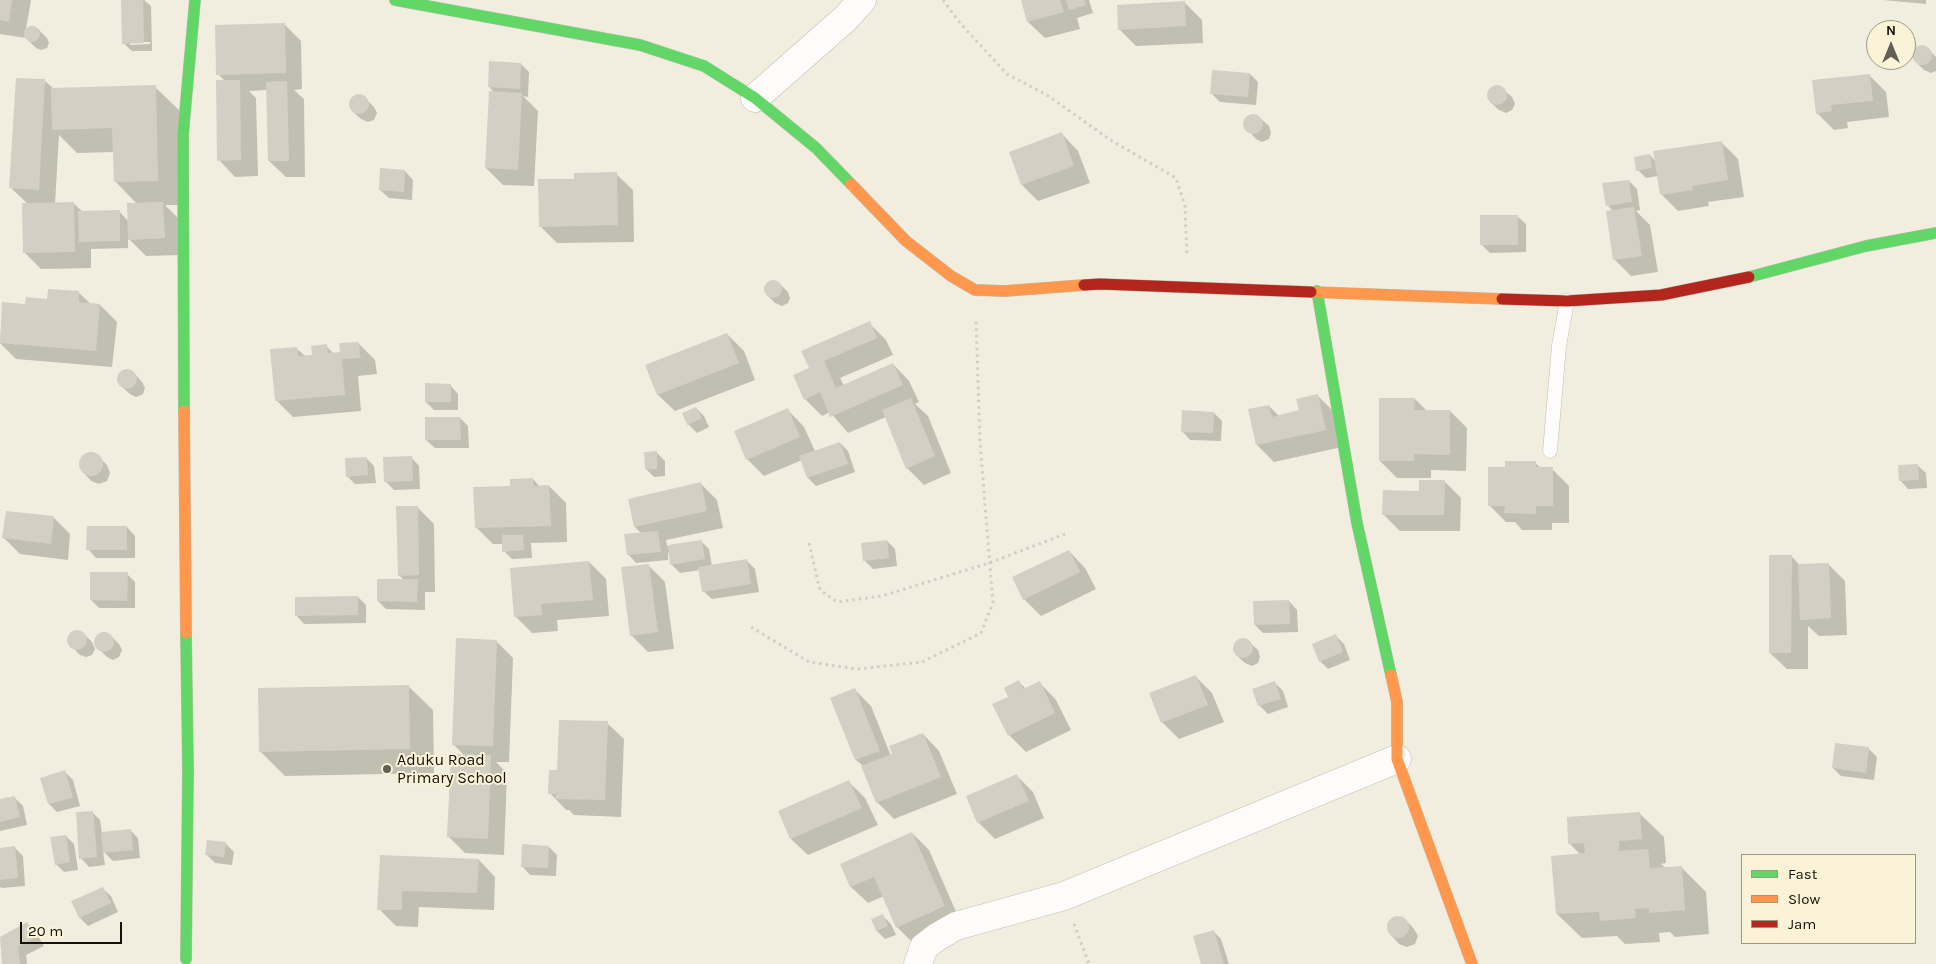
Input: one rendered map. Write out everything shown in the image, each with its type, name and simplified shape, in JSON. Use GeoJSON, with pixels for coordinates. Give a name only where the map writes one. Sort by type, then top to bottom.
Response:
{"type":"FeatureCollection","features":[{"type":"Feature","properties":{"kind":"street"},"geometry":{"type":"LineString","coordinates":[[186,959],[188,770],[182,223],[184,126],[195,0]]}},
{"type":"Feature","properties":{"kind":"street"},"geometry":{"type":"LineString","coordinates":[[394,0],[640,45],[704,66],[755,98],[816,148],[906,241],[951,276],[975,290],[1005,291],[1100,284],[1567,301],[1661,295],[1754,276],[1866,246],[1936,233]]}},
{"type":"Feature","properties":{"kind":"street"},"geometry":{"type":"LineString","coordinates":[[755,98],[846,18],[862,0]]}},
{"type":"Feature","properties":{"kind":"street"},"geometry":{"type":"LineString","coordinates":[[1317,291],[1357,523],[1398,702],[1398,759],[1472,964]]}},
{"type":"Feature","properties":{"kind":"street"},"geometry":{"type":"LineString","coordinates":[[918,964],[924,947],[956,926],[1064,896],[1398,759]]}},
{"type":"Feature","properties":{"kind":"lane"},"geometry":{"type":"LineString","coordinates":[[1550,451],[1559,346],[1567,301]]}},
{"type":"Feature","properties":{"kind":"path"},"geometry":{"type":"LineString","coordinates":[[943,0],[960,23],[1007,74],[1047,95],[1112,141],[1176,178],[1185,206],[1189,288]]}},
{"type":"Feature","properties":{"kind":"path"},"geometry":{"type":"LineString","coordinates":[[751,627],[809,662],[857,669],[922,662],[981,633],[993,604],[980,442],[975,290]]}},
{"type":"Feature","properties":{"kind":"path"},"geometry":{"type":"LineString","coordinates":[[809,543],[820,590],[837,602],[882,596],[989,563],[1065,534]]}},
{"type":"Feature","properties":{"kind":"path"},"geometry":{"type":"LineString","coordinates":[[1064,896],[1089,964]]}},
{"type":"Feature","properties":{"kind":"building"},"geometry":{"type":"Polygon","coordinates":[[[0,0],[12,0],[9,22],[0,20],[0,0]]]}},
{"type":"Feature","properties":{"kind":"building"},"geometry":{"type":"Polygon","coordinates":[[[121,0],[143,0],[144,43],[122,44],[121,0]]]}},
{"type":"Feature","properties":{"kind":"building"},"geometry":{"type":"Polygon","coordinates":[[[1021,0],[1060,0],[1064,12],[1027,22],[1021,0]]]}},
{"type":"Feature","properties":{"kind":"building"},"geometry":{"type":"Polygon","coordinates":[[[1066,0],[1084,0],[1086,5],[1069,10],[1066,0]]]}},
{"type":"Feature","properties":{"kind":"building"},"geometry":{"type":"Polygon","coordinates":[[[1185,1],[1186,26],[1118,30],[1117,5],[1185,1]]]}},
{"type":"Feature","properties":{"kind":"building"},"geometry":{"type":"Polygon","coordinates":[[[285,23],[286,73],[216,75],[215,25],[285,23]]]}},
{"type":"Feature","properties":{"kind":"building"},"geometry":{"type":"Polygon","coordinates":[[[29,26],[35,26],[40,31],[38,40],[29,42],[24,37],[24,31],[29,26]]]}},
{"type":"Feature","properties":{"kind":"building"},"geometry":{"type":"Polygon","coordinates":[[[1922,45],[1931,51],[1932,55],[1929,62],[1922,65],[1916,63],[1916,47],[1922,45]]]}},
{"type":"Feature","properties":{"kind":"building"},"geometry":{"type":"Polygon","coordinates":[[[489,61],[521,63],[520,89],[488,87],[489,61]]]}},
{"type":"Feature","properties":{"kind":"building"},"geometry":{"type":"Polygon","coordinates":[[[1212,70],[1250,73],[1248,97],[1210,94],[1212,70]]]}},
{"type":"Feature","properties":{"kind":"building"},"geometry":{"type":"Polygon","coordinates":[[[1870,74],[1873,101],[1831,105],[1832,111],[1816,114],[1812,80],[1870,74]]]}},
{"type":"Feature","properties":{"kind":"building"},"geometry":{"type":"Polygon","coordinates":[[[16,78],[45,79],[39,190],[9,188],[16,78]]]}},
{"type":"Feature","properties":{"kind":"building"},"geometry":{"type":"Polygon","coordinates":[[[216,80],[240,80],[241,160],[217,161],[216,80]]]}},
{"type":"Feature","properties":{"kind":"building"},"geometry":{"type":"Polygon","coordinates":[[[287,81],[289,161],[268,161],[266,82],[287,81]]]}},
{"type":"Feature","properties":{"kind":"building"},"geometry":{"type":"Polygon","coordinates":[[[156,85],[158,181],[114,182],[112,128],[52,130],[51,88],[156,85]]]}},
{"type":"Feature","properties":{"kind":"building"},"geometry":{"type":"Polygon","coordinates":[[[1497,85],[1504,88],[1507,95],[1504,102],[1497,105],[1490,102],[1487,95],[1490,88],[1497,85]]]}},
{"type":"Feature","properties":{"kind":"building"},"geometry":{"type":"Polygon","coordinates":[[[489,91],[522,93],[518,170],[485,168],[489,91]]]}},
{"type":"Feature","properties":{"kind":"building"},"geometry":{"type":"Polygon","coordinates":[[[359,94],[366,97],[369,104],[366,111],[359,114],[352,111],[349,104],[352,97],[359,94]]]}},
{"type":"Feature","properties":{"kind":"building"},"geometry":{"type":"Polygon","coordinates":[[[1253,114],[1260,117],[1263,124],[1260,131],[1253,134],[1246,131],[1243,124],[1246,117],[1253,114]]]}},
{"type":"Feature","properties":{"kind":"building"},"geometry":{"type":"Polygon","coordinates":[[[1062,132],[1074,166],[1021,185],[1009,152],[1062,132]]]}},
{"type":"Feature","properties":{"kind":"building"},"geometry":{"type":"Polygon","coordinates":[[[1722,141],[1728,180],[1692,186],[1693,190],[1660,195],[1653,151],[1722,141]]]}},
{"type":"Feature","properties":{"kind":"building"},"geometry":{"type":"Polygon","coordinates":[[[1650,154],[1652,168],[1636,171],[1634,157],[1650,154]]]}},
{"type":"Feature","properties":{"kind":"building"},"geometry":{"type":"Polygon","coordinates":[[[380,168],[405,170],[404,192],[379,190],[380,168]]]}},
{"type":"Feature","properties":{"kind":"building"},"geometry":{"type":"Polygon","coordinates":[[[617,172],[618,225],[539,227],[538,179],[574,179],[574,173],[617,172]]]}},
{"type":"Feature","properties":{"kind":"building"},"geometry":{"type":"Polygon","coordinates":[[[1629,180],[1632,202],[1606,206],[1602,183],[1629,180]]]}},
{"type":"Feature","properties":{"kind":"building"},"geometry":{"type":"Polygon","coordinates":[[[74,202],[75,252],[23,253],[22,203],[74,202]]]}},
{"type":"Feature","properties":{"kind":"building"},"geometry":{"type":"Polygon","coordinates":[[[163,202],[165,238],[128,240],[127,203],[163,202]]]}},
{"type":"Feature","properties":{"kind":"building"},"geometry":{"type":"Polygon","coordinates":[[[1634,207],[1642,256],[1613,260],[1606,211],[1634,207]]]}},
{"type":"Feature","properties":{"kind":"building"},"geometry":{"type":"Polygon","coordinates":[[[120,210],[120,241],[79,242],[78,211],[120,210]]]}},
{"type":"Feature","properties":{"kind":"building"},"geometry":{"type":"Polygon","coordinates":[[[1480,215],[1518,215],[1518,245],[1480,245],[1480,215]]]}},
{"type":"Feature","properties":{"kind":"building"},"geometry":{"type":"Polygon","coordinates":[[[769,280],[777,280],[782,285],[780,296],[769,298],[764,293],[764,285],[769,280]]]}},
{"type":"Feature","properties":{"kind":"building"},"geometry":{"type":"Polygon","coordinates":[[[48,289],[79,291],[79,302],[100,304],[96,351],[0,343],[2,302],[25,304],[26,297],[47,299],[48,289]]]}},
{"type":"Feature","properties":{"kind":"building"},"geometry":{"type":"Polygon","coordinates":[[[870,321],[877,338],[824,361],[836,388],[893,363],[903,385],[830,417],[820,392],[804,400],[793,375],[809,368],[801,351],[870,321]]]}},
{"type":"Feature","properties":{"kind":"building"},"geometry":{"type":"Polygon","coordinates":[[[727,333],[739,363],[657,395],[645,365],[727,333]]]}},
{"type":"Feature","properties":{"kind":"building"},"geometry":{"type":"Polygon","coordinates":[[[359,342],[360,358],[342,359],[345,395],[275,401],[270,349],[297,347],[298,356],[312,355],[311,346],[327,344],[328,353],[340,352],[339,343],[359,342]]]}},
{"type":"Feature","properties":{"kind":"building"},"geometry":{"type":"Polygon","coordinates":[[[127,369],[134,372],[137,379],[134,386],[127,389],[120,386],[117,379],[120,372],[127,369]]]}},
{"type":"Feature","properties":{"kind":"building"},"geometry":{"type":"Polygon","coordinates":[[[425,383],[451,384],[451,402],[425,402],[425,383]]]}},
{"type":"Feature","properties":{"kind":"building"},"geometry":{"type":"Polygon","coordinates":[[[1318,394],[1326,430],[1256,445],[1248,409],[1269,405],[1272,417],[1299,410],[1296,399],[1318,394]]]}},
{"type":"Feature","properties":{"kind":"building"},"geometry":{"type":"Polygon","coordinates":[[[911,398],[935,456],[906,469],[882,410],[911,398]]]}},
{"type":"Feature","properties":{"kind":"building"},"geometry":{"type":"Polygon","coordinates":[[[1379,398],[1415,398],[1414,410],[1450,410],[1450,455],[1414,454],[1414,461],[1379,461],[1379,398]]]}},
{"type":"Feature","properties":{"kind":"building"},"geometry":{"type":"Polygon","coordinates":[[[696,407],[702,418],[687,425],[682,413],[696,407]]]}},
{"type":"Feature","properties":{"kind":"building"},"geometry":{"type":"Polygon","coordinates":[[[788,408],[800,437],[746,460],[734,431],[788,408]]]}},
{"type":"Feature","properties":{"kind":"building"},"geometry":{"type":"Polygon","coordinates":[[[1182,410],[1214,412],[1213,433],[1181,432],[1182,410]]]}},
{"type":"Feature","properties":{"kind":"building"},"geometry":{"type":"Polygon","coordinates":[[[425,417],[460,417],[461,440],[425,440],[425,417]]]}},
{"type":"Feature","properties":{"kind":"building"},"geometry":{"type":"Polygon","coordinates":[[[840,442],[848,464],[807,478],[799,456],[840,442]]]}},
{"type":"Feature","properties":{"kind":"building"},"geometry":{"type":"Polygon","coordinates":[[[657,451],[657,469],[645,469],[644,452],[657,451]]]}},
{"type":"Feature","properties":{"kind":"building"},"geometry":{"type":"Polygon","coordinates":[[[91,452],[99,456],[103,464],[99,472],[91,476],[83,472],[79,464],[83,456],[91,452]]]}},
{"type":"Feature","properties":{"kind":"building"},"geometry":{"type":"Polygon","coordinates":[[[412,456],[413,481],[384,482],[383,457],[412,456]]]}},
{"type":"Feature","properties":{"kind":"building"},"geometry":{"type":"Polygon","coordinates":[[[367,457],[368,475],[346,477],[345,458],[367,457]]]}},
{"type":"Feature","properties":{"kind":"building"},"geometry":{"type":"Polygon","coordinates":[[[1505,461],[1536,461],[1536,467],[1553,467],[1553,506],[1536,506],[1536,514],[1504,513],[1505,506],[1488,506],[1488,467],[1505,467],[1505,461]]]}},
{"type":"Feature","properties":{"kind":"building"},"geometry":{"type":"Polygon","coordinates":[[[1918,464],[1919,480],[1899,481],[1898,465],[1918,464]]]}},
{"type":"Feature","properties":{"kind":"building"},"geometry":{"type":"Polygon","coordinates":[[[533,478],[534,486],[549,485],[551,526],[475,528],[473,487],[510,486],[510,479],[533,478]]]}},
{"type":"Feature","properties":{"kind":"building"},"geometry":{"type":"Polygon","coordinates":[[[1419,480],[1445,480],[1444,515],[1382,515],[1383,490],[1419,491],[1419,480]]]}},
{"type":"Feature","properties":{"kind":"building"},"geometry":{"type":"Polygon","coordinates":[[[701,482],[707,511],[634,527],[628,499],[701,482]]]}},
{"type":"Feature","properties":{"kind":"building"},"geometry":{"type":"Polygon","coordinates":[[[396,506],[418,506],[419,575],[398,576],[396,506]]]}},
{"type":"Feature","properties":{"kind":"building"},"geometry":{"type":"Polygon","coordinates":[[[6,511],[54,516],[51,544],[2,538],[6,511]]]}},
{"type":"Feature","properties":{"kind":"building"},"geometry":{"type":"Polygon","coordinates":[[[87,526],[127,526],[127,550],[86,550],[87,526]]]}},
{"type":"Feature","properties":{"kind":"building"},"geometry":{"type":"Polygon","coordinates":[[[658,531],[661,552],[627,555],[624,534],[658,531]]]}},
{"type":"Feature","properties":{"kind":"building"},"geometry":{"type":"Polygon","coordinates":[[[502,535],[523,535],[524,550],[502,552],[502,535]]]}},
{"type":"Feature","properties":{"kind":"building"},"geometry":{"type":"Polygon","coordinates":[[[702,540],[705,559],[670,565],[668,545],[702,540]]]}},
{"type":"Feature","properties":{"kind":"building"},"geometry":{"type":"Polygon","coordinates":[[[887,540],[889,558],[863,561],[861,543],[887,540]]]}},
{"type":"Feature","properties":{"kind":"building"},"geometry":{"type":"Polygon","coordinates":[[[1069,550],[1080,572],[1023,600],[1012,577],[1069,550]]]}},
{"type":"Feature","properties":{"kind":"building"},"geometry":{"type":"Polygon","coordinates":[[[1769,555],[1792,555],[1791,653],[1769,653],[1769,555]]]}},
{"type":"Feature","properties":{"kind":"building"},"geometry":{"type":"Polygon","coordinates":[[[747,559],[751,584],[702,592],[698,567],[747,559]]]}},
{"type":"Feature","properties":{"kind":"building"},"geometry":{"type":"Polygon","coordinates":[[[589,561],[593,600],[541,604],[542,615],[514,617],[510,568],[589,561]]]}},
{"type":"Feature","properties":{"kind":"building"},"geometry":{"type":"Polygon","coordinates":[[[1829,563],[1831,618],[1800,620],[1798,564],[1829,563]]]}},
{"type":"Feature","properties":{"kind":"building"},"geometry":{"type":"Polygon","coordinates":[[[649,564],[658,632],[630,636],[621,567],[649,564]]]}},
{"type":"Feature","properties":{"kind":"building"},"geometry":{"type":"Polygon","coordinates":[[[90,572],[128,572],[127,601],[90,600],[90,572]]]}},
{"type":"Feature","properties":{"kind":"building"},"geometry":{"type":"Polygon","coordinates":[[[377,579],[418,579],[417,602],[377,601],[377,579]]]}},
{"type":"Feature","properties":{"kind":"building"},"geometry":{"type":"Polygon","coordinates":[[[358,596],[358,615],[295,616],[295,597],[358,596]]]}},
{"type":"Feature","properties":{"kind":"building"},"geometry":{"type":"Polygon","coordinates":[[[1289,600],[1290,624],[1254,625],[1253,601],[1289,600]]]}},
{"type":"Feature","properties":{"kind":"building"},"geometry":{"type":"Polygon","coordinates":[[[77,630],[84,633],[87,640],[84,647],[77,650],[70,647],[67,640],[70,633],[77,630]]]}},
{"type":"Feature","properties":{"kind":"building"},"geometry":{"type":"Polygon","coordinates":[[[104,632],[111,635],[114,642],[111,649],[104,652],[97,649],[94,642],[97,635],[104,632]]]}},
{"type":"Feature","properties":{"kind":"building"},"geometry":{"type":"Polygon","coordinates":[[[1336,634],[1343,652],[1319,662],[1312,644],[1336,634]]]}},
{"type":"Feature","properties":{"kind":"building"},"geometry":{"type":"Polygon","coordinates":[[[456,638],[497,640],[493,746],[452,745],[456,638]]]}},
{"type":"Feature","properties":{"kind":"building"},"geometry":{"type":"Polygon","coordinates":[[[1243,638],[1250,641],[1253,648],[1250,655],[1243,658],[1236,655],[1233,648],[1236,641],[1243,638]]]}},
{"type":"Feature","properties":{"kind":"building"},"geometry":{"type":"Polygon","coordinates":[[[1196,675],[1208,705],[1161,723],[1149,693],[1196,675]]]}},
{"type":"Feature","properties":{"kind":"building"},"geometry":{"type":"Polygon","coordinates":[[[1019,680],[1023,689],[1040,681],[1055,713],[1008,736],[992,704],[1008,697],[1004,688],[1019,680]]]}},
{"type":"Feature","properties":{"kind":"building"},"geometry":{"type":"Polygon","coordinates":[[[1275,681],[1281,699],[1258,706],[1252,689],[1275,681]]]}},
{"type":"Feature","properties":{"kind":"building"},"geometry":{"type":"Polygon","coordinates":[[[409,685],[410,749],[259,752],[258,688],[409,685]]]}},
{"type":"Feature","properties":{"kind":"building"},"geometry":{"type":"Polygon","coordinates":[[[855,688],[880,751],[855,760],[830,698],[855,688]]]}},
{"type":"Feature","properties":{"kind":"building"},"geometry":{"type":"Polygon","coordinates":[[[559,720],[608,721],[605,800],[556,799],[556,794],[548,794],[549,770],[557,770],[559,720]]]}},
{"type":"Feature","properties":{"kind":"building"},"geometry":{"type":"Polygon","coordinates":[[[923,733],[941,777],[876,803],[861,766],[892,754],[889,746],[923,733]]]}},
{"type":"Feature","properties":{"kind":"building"},"geometry":{"type":"Polygon","coordinates":[[[1835,743],[1869,747],[1866,773],[1832,768],[1835,743]]]}},
{"type":"Feature","properties":{"kind":"building"},"geometry":{"type":"Polygon","coordinates":[[[451,754],[491,755],[488,839],[447,837],[451,754]]]}},
{"type":"Feature","properties":{"kind":"building"},"geometry":{"type":"Polygon","coordinates":[[[65,770],[73,798],[48,804],[40,778],[65,770]]]}},
{"type":"Feature","properties":{"kind":"building"},"geometry":{"type":"Polygon","coordinates":[[[1017,774],[1029,801],[977,823],[966,796],[1017,774]]]}},
{"type":"Feature","properties":{"kind":"building"},"geometry":{"type":"Polygon","coordinates":[[[849,780],[862,808],[790,839],[778,811],[849,780]]]}},
{"type":"Feature","properties":{"kind":"building"},"geometry":{"type":"Polygon","coordinates":[[[15,796],[20,817],[0,822],[0,799],[15,796]]]}},
{"type":"Feature","properties":{"kind":"building"},"geometry":{"type":"Polygon","coordinates":[[[93,811],[97,857],[79,859],[76,812],[93,811]]]}},
{"type":"Feature","properties":{"kind":"building"},"geometry":{"type":"Polygon","coordinates":[[[1640,812],[1642,839],[1619,841],[1619,851],[1648,849],[1650,868],[1682,866],[1685,910],[1649,913],[1649,908],[1635,909],[1636,918],[1600,921],[1599,912],[1556,914],[1551,856],[1585,853],[1584,843],[1568,844],[1567,817],[1640,812]]]}},
{"type":"Feature","properties":{"kind":"building"},"geometry":{"type":"Polygon","coordinates":[[[131,829],[133,850],[103,853],[101,832],[131,829]]]}},
{"type":"Feature","properties":{"kind":"building"},"geometry":{"type":"Polygon","coordinates":[[[912,832],[945,906],[896,928],[874,877],[850,887],[840,864],[912,832]]]}},
{"type":"Feature","properties":{"kind":"building"},"geometry":{"type":"Polygon","coordinates":[[[66,835],[70,862],[55,865],[50,837],[66,835]]]}},
{"type":"Feature","properties":{"kind":"building"},"geometry":{"type":"Polygon","coordinates":[[[207,840],[226,842],[224,857],[205,855],[207,840]]]}},
{"type":"Feature","properties":{"kind":"building"},"geometry":{"type":"Polygon","coordinates":[[[522,844],[549,846],[548,868],[521,867],[522,844]]]}},
{"type":"Feature","properties":{"kind":"building"},"geometry":{"type":"Polygon","coordinates":[[[15,846],[18,878],[0,880],[0,848],[15,846]]]}},
{"type":"Feature","properties":{"kind":"building"},"geometry":{"type":"Polygon","coordinates":[[[380,855],[479,859],[477,893],[402,891],[402,910],[377,910],[380,855]]]}},
{"type":"Feature","properties":{"kind":"building"},"geometry":{"type":"Polygon","coordinates":[[[103,887],[111,903],[79,918],[71,901],[103,887]]]}},
{"type":"Feature","properties":{"kind":"building"},"geometry":{"type":"Polygon","coordinates":[[[883,914],[888,926],[876,931],[871,919],[883,914]]]}},
{"type":"Feature","properties":{"kind":"building"},"geometry":{"type":"Polygon","coordinates":[[[1394,916],[1402,916],[1409,923],[1409,931],[1402,938],[1394,938],[1387,931],[1387,923],[1394,916]]]}},
{"type":"Feature","properties":{"kind":"building"},"geometry":{"type":"Polygon","coordinates":[[[27,922],[36,937],[18,947],[20,964],[2,964],[0,937],[27,922]]]}},
{"type":"Feature","properties":{"kind":"building"},"geometry":{"type":"Polygon","coordinates":[[[1214,930],[1224,964],[1201,964],[1193,936],[1214,930]]]}},
{"type":"Feature","properties":{"kind":"traffic: fast"},"geometry":{"type":"LineString","coordinates":[[184,411],[183,135],[195,0]]}},
{"type":"Feature","properties":{"kind":"traffic: fast"},"geometry":{"type":"LineString","coordinates":[[395,0],[640,45],[704,66],[755,98],[816,148],[851,184]]}},
{"type":"Feature","properties":{"kind":"traffic: fast"},"geometry":{"type":"LineString","coordinates":[[1749,277],[1866,246],[1936,233]]}},
{"type":"Feature","properties":{"kind":"traffic: fast"},"geometry":{"type":"LineString","coordinates":[[1317,291],[1357,523],[1391,675]]}},
{"type":"Feature","properties":{"kind":"traffic: fast"},"geometry":{"type":"LineString","coordinates":[[186,633],[188,770],[186,959]]}},
{"type":"Feature","properties":{"kind":"traffic: slow"},"geometry":{"type":"LineString","coordinates":[[851,184],[906,241],[951,276],[975,290],[1005,291],[1084,285]]}},
{"type":"Feature","properties":{"kind":"traffic: slow"},"geometry":{"type":"LineString","coordinates":[[1311,292],[1502,299]]}},
{"type":"Feature","properties":{"kind":"traffic: slow"},"geometry":{"type":"LineString","coordinates":[[184,411],[186,633]]}},
{"type":"Feature","properties":{"kind":"traffic: slow"},"geometry":{"type":"LineString","coordinates":[[1391,675],[1397,702],[1397,759],[1472,964]]}},
{"type":"Feature","properties":{"kind":"traffic: jam"},"geometry":{"type":"LineString","coordinates":[[1502,299],[1567,301],[1661,295],[1749,277]]}},
{"type":"Feature","properties":{"kind":"traffic: jam"},"geometry":{"type":"LineString","coordinates":[[1084,285],[1311,292]]}},
{"type":"Feature","properties":{"kind":"place","name":"Aduku Road Primary School"},"geometry":{"type":"Point","coordinates":[387,769]}}]}
